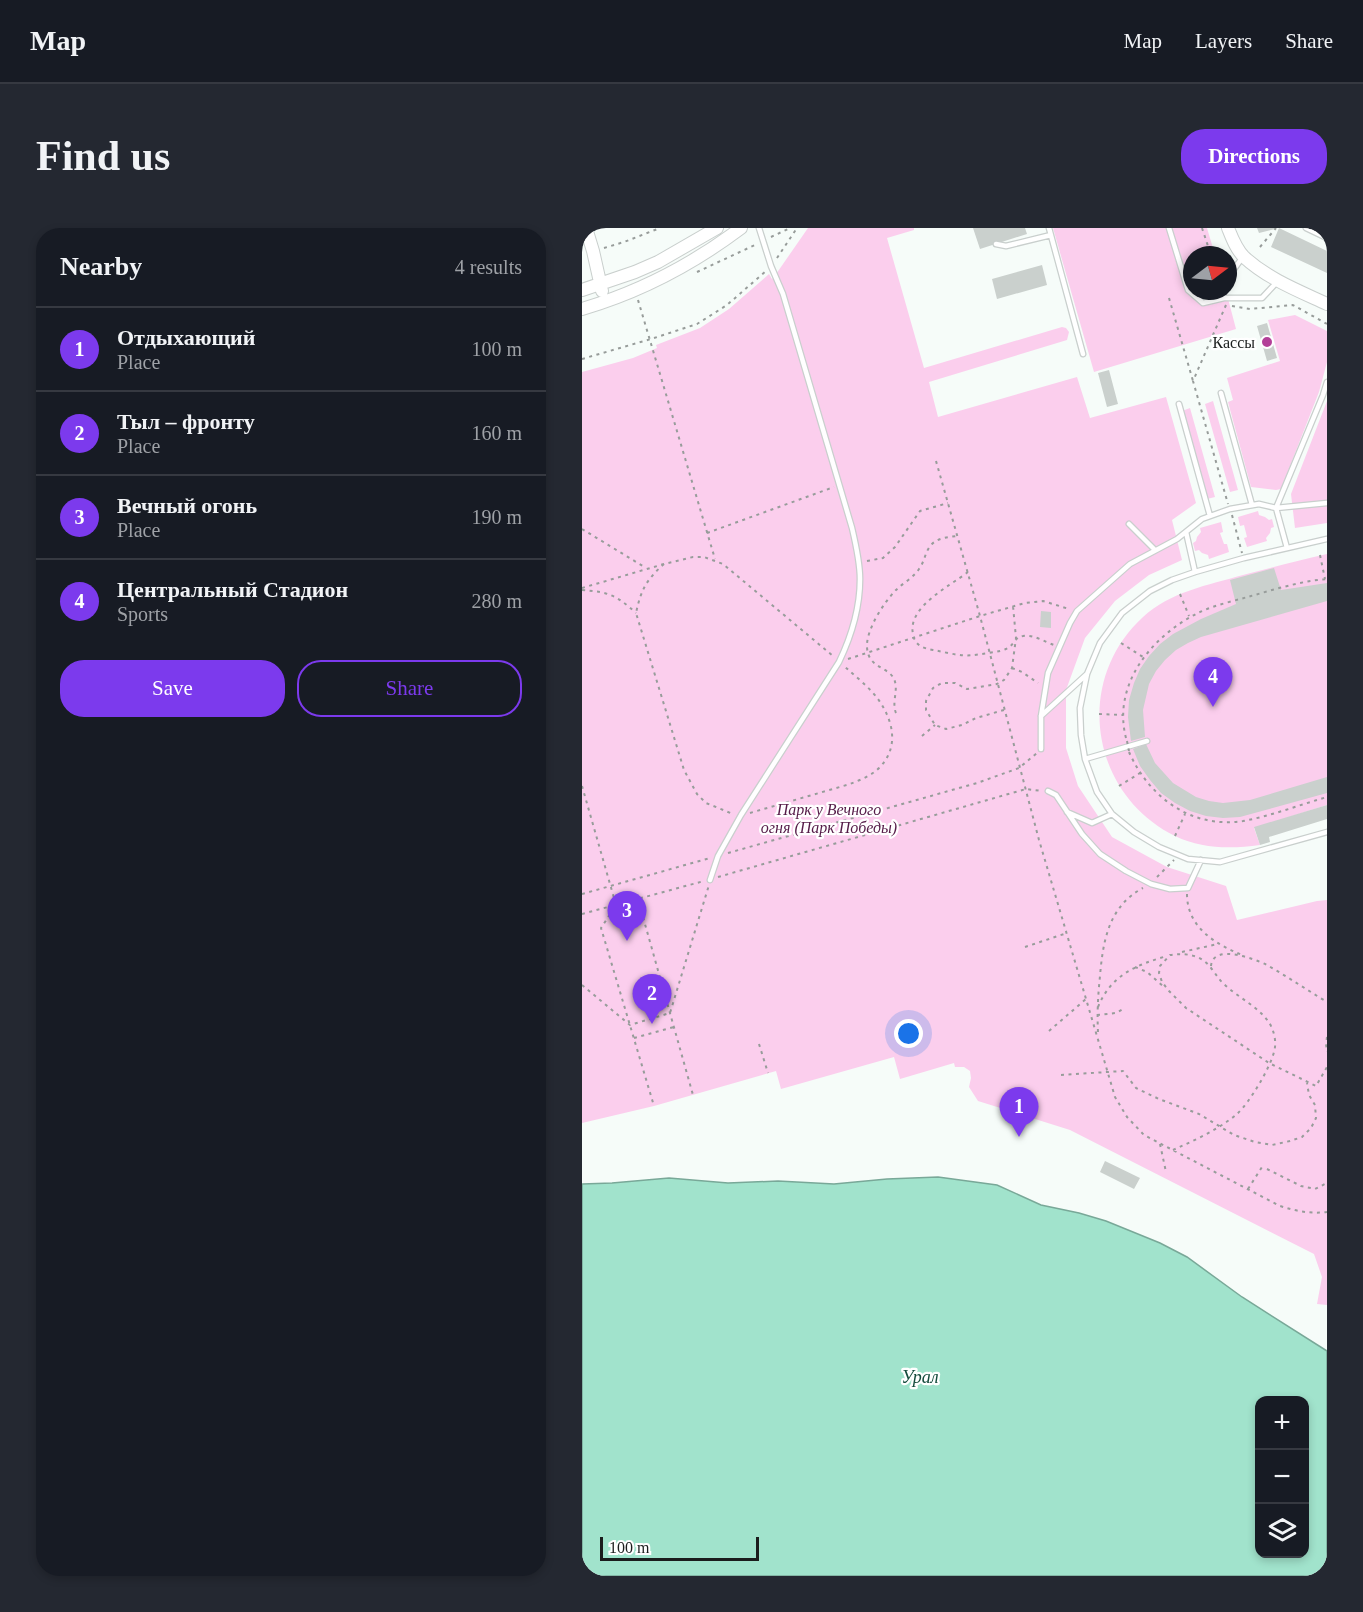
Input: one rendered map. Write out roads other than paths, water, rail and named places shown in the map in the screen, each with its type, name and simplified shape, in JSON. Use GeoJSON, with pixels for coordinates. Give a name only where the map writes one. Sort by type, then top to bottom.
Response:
{"type":"FeatureCollection","features":[{"type":"Feature","properties":{"kind":"main road"},"geometry":{"type":"LineString","coordinates":[[586,228],[604,302]]}},
{"type":"Feature","properties":{"kind":"main road"},"geometry":{"type":"LineString","coordinates":[[582,290],[635,273],[717,228]]}},
{"type":"Feature","properties":{"kind":"main road"},"geometry":{"type":"LineString","coordinates":[[582,309],[641,288],[663,277],[697,258],[741,228]]}},
{"type":"Feature","properties":{"kind":"main road"},"geometry":{"type":"LineString","coordinates":[[1228,228],[1233,242],[1243,256],[1278,281],[1327,304]]}},
{"type":"Feature","properties":{"kind":"lane"},"geometry":{"type":"LineString","coordinates":[[710,880],[718,856],[741,815],[839,662],[857,609],[860,580],[852,528],[840,485],[783,294],[759,228]]}},
{"type":"Feature","properties":{"kind":"lane"},"geometry":{"type":"LineString","coordinates":[[1048,228],[1083,354]]}},
{"type":"Feature","properties":{"kind":"lane"},"geometry":{"type":"LineString","coordinates":[[1306,228],[1327,238]]}},
{"type":"Feature","properties":{"kind":"lane"},"geometry":{"type":"LineString","coordinates":[[1170,230],[1183,273]]}},
{"type":"Feature","properties":{"kind":"lane"},"geometry":{"type":"LineString","coordinates":[[996,244],[1006,246],[1051,236]]}},
{"type":"Feature","properties":{"kind":"lane"},"geometry":{"type":"LineString","coordinates":[[1237,265],[1243,256]]}},
{"type":"Feature","properties":{"kind":"lane"},"geometry":{"type":"LineString","coordinates":[[1237,298],[1262,298],[1278,281]]}},
{"type":"Feature","properties":{"kind":"lane"},"geometry":{"type":"LineString","coordinates":[[1200,300],[1203,303],[1216,300]]}},
{"type":"Feature","properties":{"kind":"lane"},"geometry":{"type":"LineString","coordinates":[[1287,548],[1276,508],[1327,382]]}},
{"type":"Feature","properties":{"kind":"lane"},"geometry":{"type":"LineString","coordinates":[[1221,393],[1252,505]]}},
{"type":"Feature","properties":{"kind":"lane"},"geometry":{"type":"LineString","coordinates":[[1179,404],[1210,516]]}},
{"type":"Feature","properties":{"kind":"lane"},"geometry":{"type":"LineString","coordinates":[[1041,749],[1041,716],[1048,673],[1070,623],[1077,611],[1130,564],[1177,539],[1202,519],[1230,509],[1259,504],[1276,508],[1327,503]]}},
{"type":"Feature","properties":{"kind":"lane"},"geometry":{"type":"LineString","coordinates":[[1129,524],[1155,550]]}},
{"type":"Feature","properties":{"kind":"lane"},"geometry":{"type":"LineString","coordinates":[[1186,532],[1195,572]]}},
{"type":"Feature","properties":{"kind":"lane"},"geometry":{"type":"LineString","coordinates":[[1327,540],[1244,558],[1195,572],[1150,591],[1122,613],[1100,643],[1087,674],[1080,708],[1085,759],[1097,792],[1112,814],[1134,832],[1159,847],[1188,859],[1220,862],[1327,832]]}},
{"type":"Feature","properties":{"kind":"lane"},"geometry":{"type":"LineString","coordinates":[[1041,716],[1087,674]]}},
{"type":"Feature","properties":{"kind":"lane"},"geometry":{"type":"LineString","coordinates":[[1085,759],[1147,741]]}},
{"type":"Feature","properties":{"kind":"lane"},"geometry":{"type":"LineString","coordinates":[[1048,791],[1056,795],[1082,834],[1100,854],[1151,884],[1170,889],[1188,888],[1201,860]]}},
{"type":"Feature","properties":{"kind":"lane"},"geometry":{"type":"LineString","coordinates":[[1068,812],[1092,823],[1112,814]]}},
{"type":"Feature","properties":{"kind":"water","name":"Урал"},"geometry":{"type":"Polygon","coordinates":[[[938,1177],[997,1185],[1041,1205],[1106,1221],[1160,1243],[1187,1257],[1242,1297],[1327,1351],[1327,1576],[582,1576],[582,1184],[669,1178],[728,1183],[778,1181],[834,1184],[938,1177]]]}},
{"type":"Feature","properties":{"kind":"place","name":"Кассы"},"geometry":{"type":"Point","coordinates":[1267,342]}},
{"type":"Feature","properties":{"kind":"place","name":"Центральный Стадион"},"geometry":{"type":"Point","coordinates":[1213,707]}},
{"type":"Feature","properties":{"kind":"place","name":"Вечный огонь"},"geometry":{"type":"Point","coordinates":[627,941]}},
{"type":"Feature","properties":{"kind":"place","name":"Тыл – фронту"},"geometry":{"type":"Point","coordinates":[652,1024]}},
{"type":"Feature","properties":{"kind":"place","name":"Отдыхающий"},"geometry":{"type":"Point","coordinates":[1019,1137]}},
{"type":"Feature","properties":{"kind":"park label","name":"Парк у Вечного огня (Парк Победы)"},"geometry":{"type":"Point","coordinates":[829,818]}}]}
